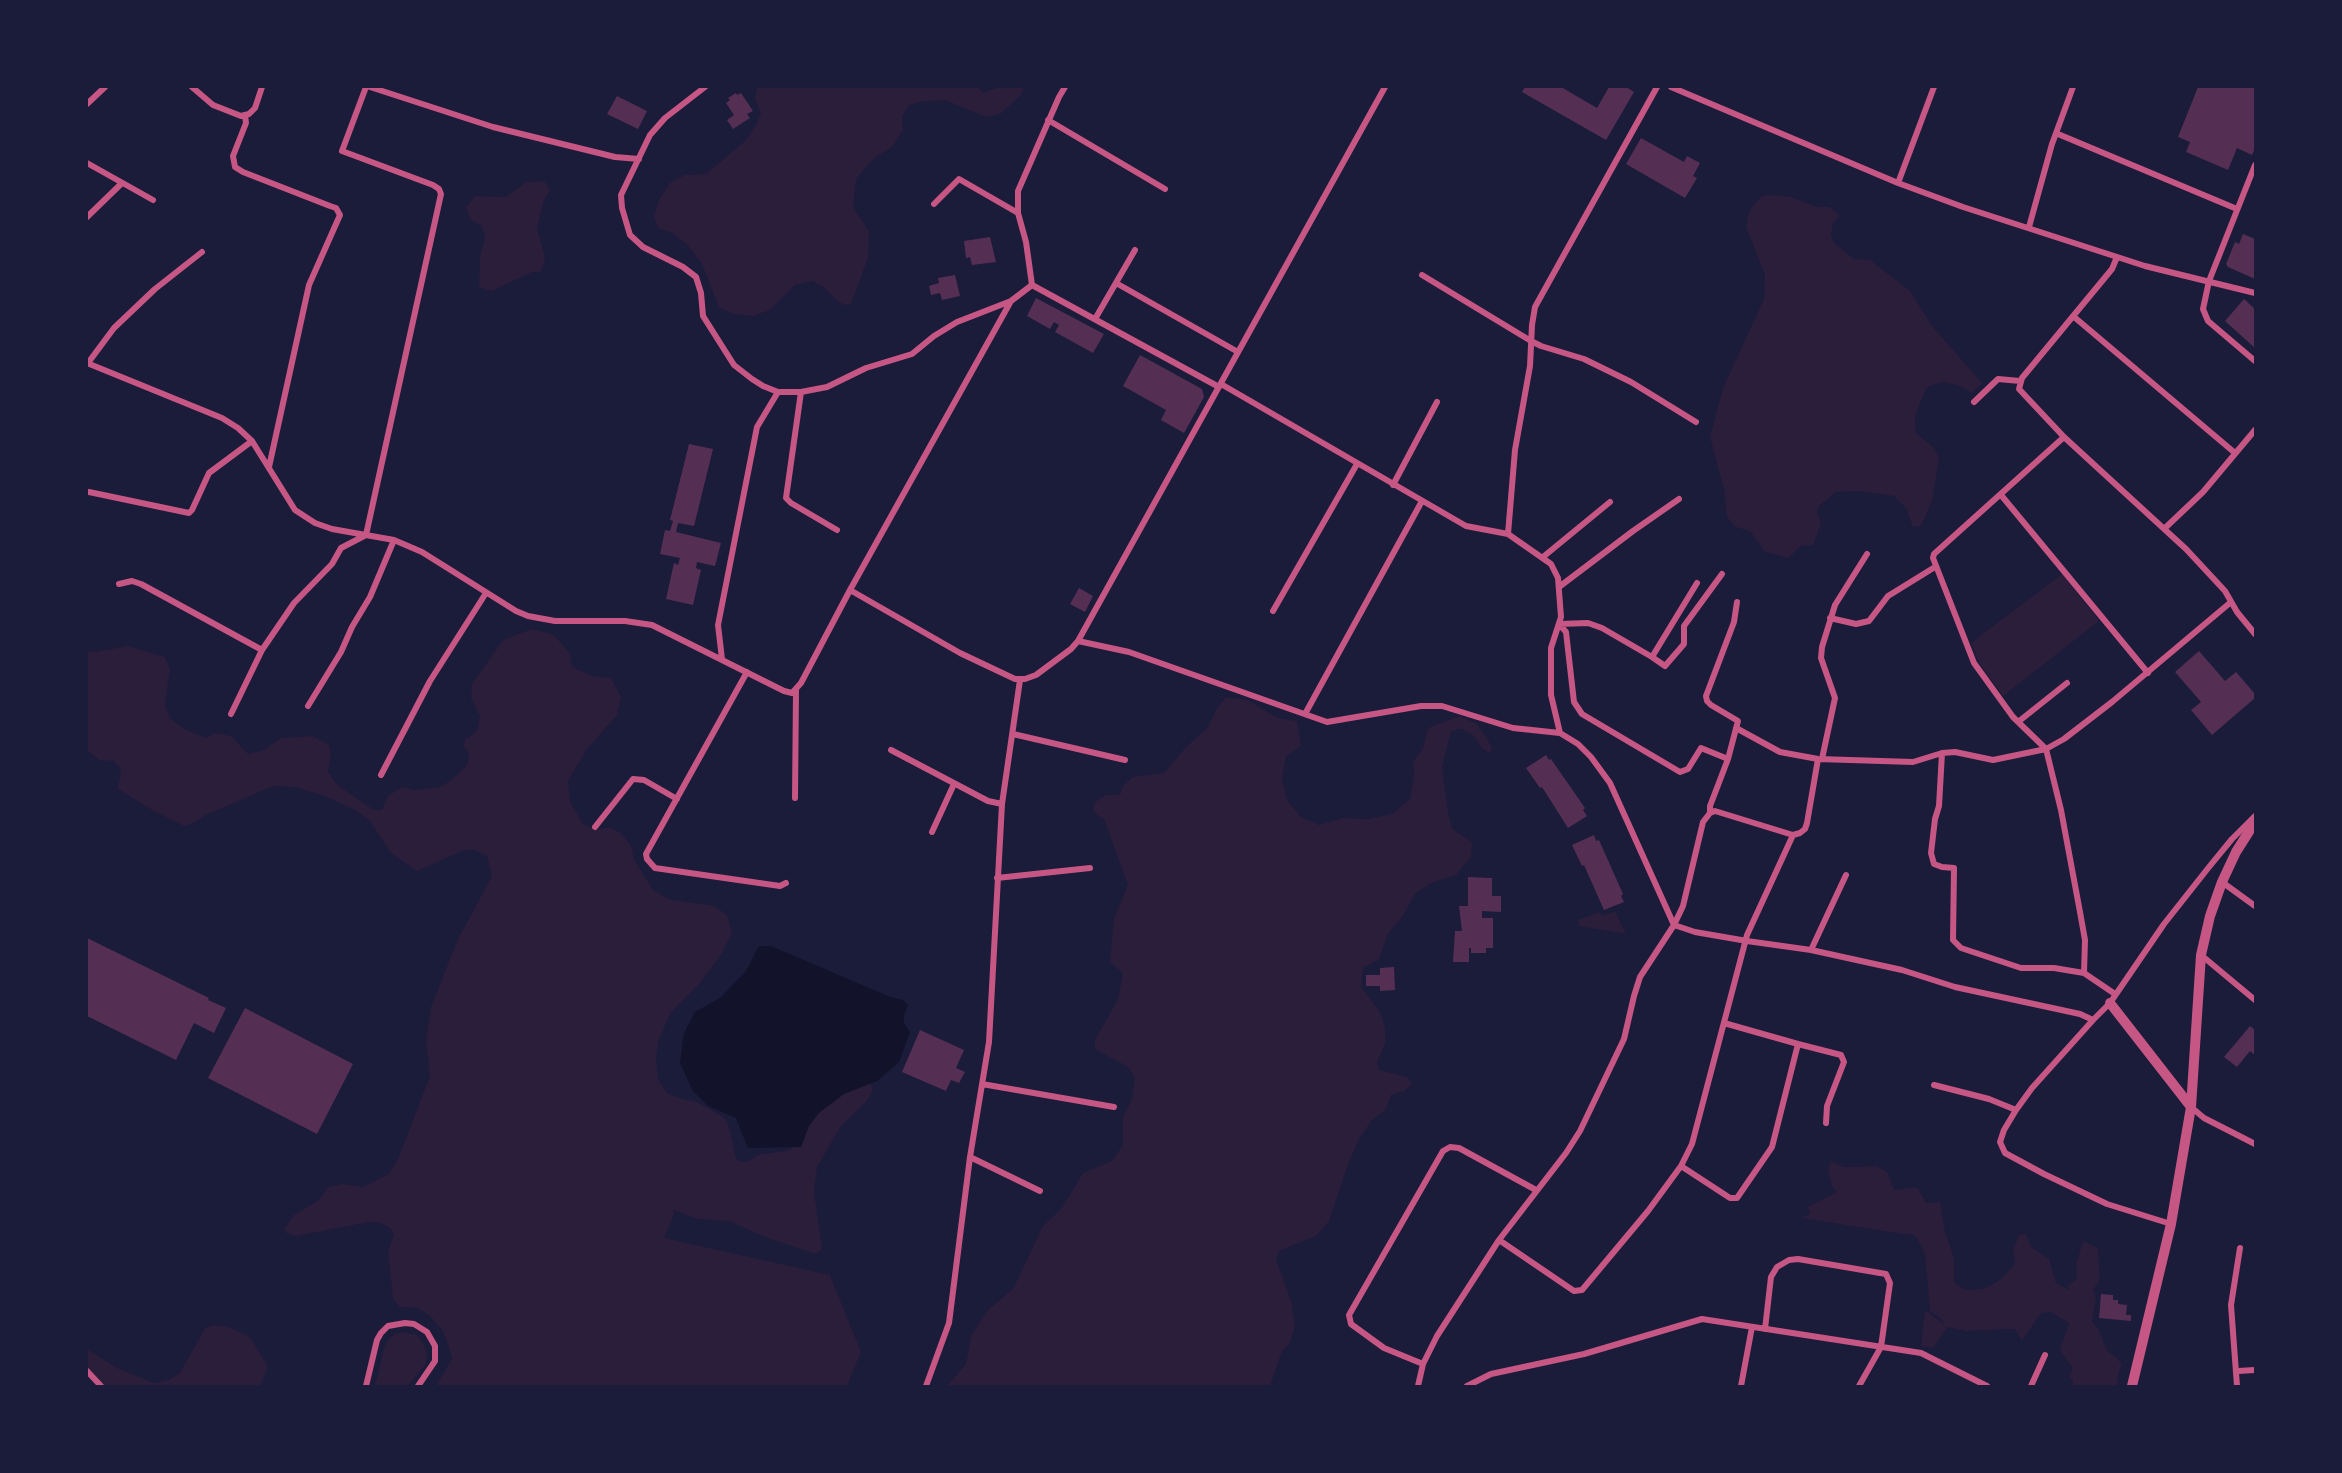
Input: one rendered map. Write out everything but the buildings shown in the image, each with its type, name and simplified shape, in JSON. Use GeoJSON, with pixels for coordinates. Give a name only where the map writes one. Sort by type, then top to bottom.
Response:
{"type":"FeatureCollection","features":[{"type":"Feature","properties":{"kind":"street"},"geometry":{"type":"LineString","coordinates":[[87,104],[105,87]]}},
{"type":"Feature","properties":{"kind":"street"},"geometry":{"type":"LineString","coordinates":[[192,87],[213,105],[241,116],[255,108],[262,87]]}},
{"type":"Feature","properties":{"kind":"street"},"geometry":{"type":"LineString","coordinates":[[366,535],[441,194],[439,189],[433,185],[342,151],[368,87],[493,127],[615,157],[639,159]]}},
{"type":"Feature","properties":{"kind":"street"},"geometry":{"type":"LineString","coordinates":[[705,87],[657,125],[621,195],[630,235],[643,247],[683,267],[696,277],[701,292],[703,316],[734,365],[763,386],[778,392],[801,392],[827,387],[866,368],[902,358],[920,349],[934,336],[957,322],[1011,301],[1032,285]]}},
{"type":"Feature","properties":{"kind":"street"},"geometry":{"type":"LineString","coordinates":[[1032,285],[1026,242],[1018,213],[1018,191],[1048,120],[1065,87]]}},
{"type":"Feature","properties":{"kind":"street"},"geometry":{"type":"LineString","coordinates":[[850,590],[960,653],[1008,677],[1020,680],[1036,675],[1055,663],[1078,641],[1385,87]]}},
{"type":"Feature","properties":{"kind":"street"},"geometry":{"type":"LineString","coordinates":[[1508,534],[1515,450],[1530,366],[1533,316],[1540,297],[1658,87]]}},
{"type":"Feature","properties":{"kind":"street"},"geometry":{"type":"LineString","coordinates":[[1671,87],[1898,183],[1963,207],[2145,267],[2255,293]]}},
{"type":"Feature","properties":{"kind":"street"},"geometry":{"type":"LineString","coordinates":[[1898,183],[1934,87]]}},
{"type":"Feature","properties":{"kind":"street"},"geometry":{"type":"LineString","coordinates":[[2029,227],[2052,144],[2058,134],[2073,87]]}},
{"type":"Feature","properties":{"kind":"street"},"geometry":{"type":"LineString","coordinates":[[245,115],[246,123],[233,156],[235,167],[336,208],[340,215],[309,285],[269,467]]}},
{"type":"Feature","properties":{"kind":"street"},"geometry":{"type":"LineString","coordinates":[[1048,120],[1165,189]]}},
{"type":"Feature","properties":{"kind":"street"},"geometry":{"type":"LineString","coordinates":[[2058,134],[2237,209]]}},
{"type":"Feature","properties":{"kind":"street"},"geometry":{"type":"LineString","coordinates":[[87,163],[153,200]]}},
{"type":"Feature","properties":{"kind":"street"},"geometry":{"type":"LineString","coordinates":[[2255,165],[2209,281],[2204,302],[2204,316],[2255,361]]}},
{"type":"Feature","properties":{"kind":"street"},"geometry":{"type":"LineString","coordinates":[[934,204],[959,179],[1018,213]]}},
{"type":"Feature","properties":{"kind":"street"},"geometry":{"type":"LineString","coordinates":[[87,217],[122,183]]}},
{"type":"Feature","properties":{"kind":"street"},"geometry":{"type":"LineString","coordinates":[[1095,319],[1135,249]]}},
{"type":"Feature","properties":{"kind":"street"},"geometry":{"type":"LineString","coordinates":[[202,252],[154,289],[114,328],[88,363],[222,418],[238,428],[252,441],[291,504],[300,514],[323,526],[394,540],[422,552],[486,593],[528,616],[555,621],[625,621],[652,625],[784,691],[792,693],[796,690]]}},
{"type":"Feature","properties":{"kind":"street"},"geometry":{"type":"LineString","coordinates":[[2117,257],[2112,269],[2020,381],[2019,389],[2064,437],[2163,529],[2225,591],[2255,634]]}},
{"type":"Feature","properties":{"kind":"street"},"geometry":{"type":"LineString","coordinates":[[1422,275],[1531,341],[1584,359],[1631,382],[1696,422]]}},
{"type":"Feature","properties":{"kind":"street"},"geometry":{"type":"LineString","coordinates":[[1116,283],[1238,352]]}},
{"type":"Feature","properties":{"kind":"street"},"geometry":{"type":"LineString","coordinates":[[1032,285],[1220,385],[1466,526],[1508,534],[1543,557],[1555,570],[1559,587],[1559,624],[1550,655],[1551,695],[1560,733]]}},
{"type":"Feature","properties":{"kind":"street"},"geometry":{"type":"LineString","coordinates":[[795,798],[796,690],[1011,301]]}},
{"type":"Feature","properties":{"kind":"street"},"geometry":{"type":"LineString","coordinates":[[2073,316],[2235,453]]}},
{"type":"Feature","properties":{"kind":"street"},"geometry":{"type":"LineString","coordinates":[[1974,402],[1998,379],[2020,381]]}},
{"type":"Feature","properties":{"kind":"street"},"geometry":{"type":"LineString","coordinates":[[722,659],[718,625],[757,427],[778,392]]}},
{"type":"Feature","properties":{"kind":"street"},"geometry":{"type":"LineString","coordinates":[[801,392],[786,498],[837,530]]}},
{"type":"Feature","properties":{"kind":"street"},"geometry":{"type":"LineString","coordinates":[[1393,485],[1437,402]]}},
{"type":"Feature","properties":{"kind":"street"},"geometry":{"type":"LineString","coordinates":[[2163,529],[2203,492],[2255,430]]}},
{"type":"Feature","properties":{"kind":"street"},"geometry":{"type":"LineString","coordinates":[[2064,437],[1934,554],[1933,558],[1974,663],[2018,722],[2046,749],[2061,810],[2085,940],[2084,973]]}},
{"type":"Feature","properties":{"kind":"street"},"geometry":{"type":"LineString","coordinates":[[89,492],[189,513],[208,473],[252,441]]}},
{"type":"Feature","properties":{"kind":"street"},"geometry":{"type":"LineString","coordinates":[[1273,611],[1357,464]]}},
{"type":"Feature","properties":{"kind":"street"},"geometry":{"type":"LineString","coordinates":[[2001,495],[2148,673]]}},
{"type":"Feature","properties":{"kind":"street"},"geometry":{"type":"LineString","coordinates":[[1559,587],[1679,499]]}},
{"type":"Feature","properties":{"kind":"street"},"geometry":{"type":"LineString","coordinates":[[1305,714],[1422,501]]}},
{"type":"Feature","properties":{"kind":"street"},"geometry":{"type":"LineString","coordinates":[[1543,557],[1610,502]]}},
{"type":"Feature","properties":{"kind":"street"},"geometry":{"type":"LineString","coordinates":[[231,714],[262,650],[294,603],[332,564],[341,548],[366,535]]}},
{"type":"Feature","properties":{"kind":"street"},"geometry":{"type":"LineString","coordinates":[[308,706],[341,652],[352,627],[370,597],[394,540]]}},
{"type":"Feature","properties":{"kind":"street"},"geometry":{"type":"LineString","coordinates":[[1499,1240],[1574,1291],[1582,1290],[1648,1211],[1681,1166],[1698,1126],[1747,935],[1793,835],[1805,829],[1835,698],[1821,658],[1822,647],[1835,605],[1867,554]]}},
{"type":"Feature","properties":{"kind":"street"},"geometry":{"type":"LineString","coordinates":[[1830,618],[1856,624],[1869,621],[1888,596],[1935,567]]}},
{"type":"Feature","properties":{"kind":"street"},"geometry":{"type":"LineString","coordinates":[[1559,624],[1588,623],[1602,628],[1665,666],[1684,644],[1684,626],[1722,574]]}},
{"type":"Feature","properties":{"kind":"street"},"geometry":{"type":"LineString","coordinates":[[119,584],[132,581],[141,584],[262,650]]}},
{"type":"Feature","properties":{"kind":"street"},"geometry":{"type":"LineString","coordinates":[[1652,657],[1697,583]]}},
{"type":"Feature","properties":{"kind":"street"},"geometry":{"type":"LineString","coordinates":[[381,775],[430,681],[486,593]]}},
{"type":"Feature","properties":{"kind":"street"},"geometry":{"type":"LineString","coordinates":[[1418,1386],[1423,1364],[1437,1336],[1499,1240],[1566,1153],[1580,1131],[1624,1039],[1641,977],[1674,926],[1683,906],[1701,829],[1710,813],[1710,806],[1728,759],[1736,728],[1737,719],[1711,705],[1706,696],[1734,622],[1737,602]]}},
{"type":"Feature","properties":{"kind":"street"},"geometry":{"type":"LineString","coordinates":[[1736,728],[1780,752],[1820,759],[1913,762],[1942,753],[1955,752],[1993,760],[2046,749],[2064,739],[2148,673],[2231,602]]}},
{"type":"Feature","properties":{"kind":"street"},"geometry":{"type":"LineString","coordinates":[[1559,624],[1566,632],[1574,702],[1582,714],[1680,772],[1688,769],[1701,748],[1728,759]]}},
{"type":"Feature","properties":{"kind":"street"},"geometry":{"type":"LineString","coordinates":[[1078,641],[1129,652],[1327,722],[1421,706],[1442,706],[1513,728],[1560,733],[1578,744],[1592,757],[1610,783],[1674,926],[1695,932],[1810,950],[1902,970],[1955,987],[2080,1014],[2093,1020]]}},
{"type":"Feature","properties":{"kind":"street"},"geometry":{"type":"LineString","coordinates":[[747,672],[646,854],[650,864],[655,868],[780,886],[786,883]]}},
{"type":"Feature","properties":{"kind":"street"},"geometry":{"type":"LineString","coordinates":[[926,1386],[949,1323],[970,1157],[992,1017],[1002,804],[1020,680]]}},
{"type":"Feature","properties":{"kind":"street"},"geometry":{"type":"LineString","coordinates":[[2018,722],[2067,683]]}},
{"type":"Feature","properties":{"kind":"street"},"geometry":{"type":"LineString","coordinates":[[1013,734],[1125,760]]}},
{"type":"Feature","properties":{"kind":"street"},"geometry":{"type":"LineString","coordinates":[[891,750],[988,801],[1002,804]]}},
{"type":"Feature","properties":{"kind":"street"},"geometry":{"type":"LineString","coordinates":[[1942,753],[1939,806],[1935,819],[1931,854],[1934,864],[1954,868]]}},
{"type":"Feature","properties":{"kind":"street"},"geometry":{"type":"LineString","coordinates":[[595,827],[633,780],[645,780],[677,799]]}},
{"type":"Feature","properties":{"kind":"street"},"geometry":{"type":"LineString","coordinates":[[932,832],[954,784]]}},
{"type":"Feature","properties":{"kind":"street"},"geometry":{"type":"LineString","coordinates":[[1710,813],[1719,812],[1793,835]]}},
{"type":"Feature","properties":{"kind":"street"},"geometry":{"type":"LineString","coordinates":[[2171,1224],[2107,1204],[2018,1162],[2005,1153],[2000,1142],[2016,1110],[2073,1040],[2112,999],[2177,908],[2232,839],[2255,816]]}},
{"type":"Feature","properties":{"kind":"street"},"geometry":{"type":"LineString","coordinates":[[2132,1386],[2171,1224],[2191,1107],[2201,955],[2210,916],[2222,882],[2236,852],[2255,822]]}},
{"type":"Feature","properties":{"kind":"street"},"geometry":{"type":"LineString","coordinates":[[1956,859],[1953,940],[1961,948],[2021,968],[2054,968],[2084,973],[2112,999],[2191,1107],[2204,1118],[2255,1144]]}},
{"type":"Feature","properties":{"kind":"street"},"geometry":{"type":"LineString","coordinates":[[997,878],[1090,868]]}},
{"type":"Feature","properties":{"kind":"street"},"geometry":{"type":"LineString","coordinates":[[1810,950],[1846,874]]}},
{"type":"Feature","properties":{"kind":"street"},"geometry":{"type":"LineString","coordinates":[[2222,882],[2255,906]]}},
{"type":"Feature","properties":{"kind":"street"},"geometry":{"type":"LineString","coordinates":[[2201,955],[2255,1000]]}},
{"type":"Feature","properties":{"kind":"street"},"geometry":{"type":"LineString","coordinates":[[1724,1023],[1841,1055],[1844,1062],[1827,1106],[1826,1123]]}},
{"type":"Feature","properties":{"kind":"street"},"geometry":{"type":"LineString","coordinates":[[1681,1166],[1730,1198],[1739,1197],[1772,1147],[1798,1044]]}},
{"type":"Feature","properties":{"kind":"street"},"geometry":{"type":"LineString","coordinates":[[982,1084],[1114,1107]]}},
{"type":"Feature","properties":{"kind":"street"},"geometry":{"type":"LineString","coordinates":[[1934,1085],[2016,1110]]}},
{"type":"Feature","properties":{"kind":"street"},"geometry":{"type":"LineString","coordinates":[[1423,1364],[1383,1348],[1351,1324],[1349,1315],[1443,1151],[1450,1147],[1459,1148],[1536,1190]]}},
{"type":"Feature","properties":{"kind":"street"},"geometry":{"type":"LineString","coordinates":[[970,1157],[1040,1191]]}},
{"type":"Feature","properties":{"kind":"street"},"geometry":{"type":"LineString","coordinates":[[2237,1386],[2238,1371],[2231,1305],[2240,1248]]}},
{"type":"Feature","properties":{"kind":"street"},"geometry":{"type":"LineString","coordinates":[[1765,1329],[1773,1271],[1789,1260],[1798,1258],[1886,1274],[1890,1283],[1881,1347],[1859,1386]]}},
{"type":"Feature","properties":{"kind":"street"},"geometry":{"type":"LineString","coordinates":[[1467,1386],[1491,1374],[1584,1354],[1696,1320],[1708,1319],[1927,1354],[1987,1386]]}},
{"type":"Feature","properties":{"kind":"street"},"geometry":{"type":"LineString","coordinates":[[366,1386],[377,1340],[381,1333],[388,1326],[405,1323],[414,1324],[427,1332],[435,1346],[435,1360],[418,1386]]}},
{"type":"Feature","properties":{"kind":"street"},"geometry":{"type":"LineString","coordinates":[[1741,1386],[1752,1327]]}},
{"type":"Feature","properties":{"kind":"street"},"geometry":{"type":"LineString","coordinates":[[2031,1386],[2045,1355]]}},
{"type":"Feature","properties":{"kind":"street"},"geometry":{"type":"LineString","coordinates":[[2238,1371],[2255,1370]]}},
{"type":"Feature","properties":{"kind":"street"},"geometry":{"type":"LineString","coordinates":[[87,1371],[101,1386]]}},
{"type":"Feature","properties":{"kind":"shaded area"},"geometry":{"type":"Polygon","coordinates":[[[757,87],[978,87],[983,93],[999,87],[1024,88],[1021,95],[1000,114],[986,117],[945,100],[924,101],[909,105],[902,116],[903,130],[892,147],[874,158],[856,179],[853,208],[869,231],[868,258],[851,304],[844,305],[825,288],[812,281],[795,285],[770,310],[753,316],[733,314],[719,307],[702,264],[687,244],[672,233],[658,228],[654,217],[659,200],[670,183],[685,175],[706,174],[746,140],[761,113],[755,99],[757,87]]]}},
{"type":"Feature","properties":{"kind":"shaded area"},"geometry":{"type":"Polygon","coordinates":[[[544,181],[550,190],[544,200],[537,228],[545,258],[541,272],[532,272],[492,291],[479,287],[480,258],[485,237],[482,226],[471,220],[466,208],[475,196],[506,197],[526,182],[544,181]]]}},
{"type":"Feature","properties":{"kind":"shaded area"},"geometry":{"type":"Polygon","coordinates":[[[1762,196],[1791,197],[1817,207],[1829,207],[1839,214],[1833,223],[1831,235],[1834,243],[1854,259],[1870,260],[1910,291],[1932,326],[1982,383],[1972,393],[1957,385],[1942,382],[1927,387],[1919,405],[1915,419],[1916,433],[1934,448],[1939,458],[1932,501],[1921,526],[1913,527],[1906,508],[1894,496],[1860,491],[1836,492],[1819,506],[1817,512],[1821,524],[1813,545],[1800,546],[1789,558],[1765,552],[1750,531],[1736,527],[1727,517],[1724,490],[1710,437],[1723,388],[1764,299],[1765,275],[1746,227],[1748,215],[1753,205],[1762,196]]]}},
{"type":"Feature","properties":{"kind":"shaded area"},"geometry":{"type":"Polygon","coordinates":[[[2062,574],[2099,621],[2003,696],[1979,663],[1971,643],[2062,574]]]}},
{"type":"Feature","properties":{"kind":"shaded area"},"geometry":{"type":"Polygon","coordinates":[[[532,629],[554,635],[570,654],[572,667],[593,676],[611,678],[621,697],[617,715],[587,749],[568,781],[570,802],[583,824],[594,829],[610,828],[621,833],[631,846],[634,859],[653,890],[668,899],[714,906],[727,915],[732,932],[722,953],[700,983],[671,1012],[659,1039],[656,1057],[658,1079],[667,1093],[697,1102],[725,1118],[736,1159],[743,1162],[758,1155],[790,1150],[798,1143],[815,1113],[839,1094],[869,1081],[873,1090],[866,1102],[841,1126],[817,1167],[814,1192],[822,1249],[816,1254],[765,1237],[729,1221],[699,1219],[673,1210],[674,1214],[664,1238],[830,1275],[861,1352],[847,1386],[436,1386],[452,1359],[449,1347],[443,1331],[430,1316],[418,1308],[400,1307],[393,1299],[388,1250],[394,1235],[391,1229],[381,1223],[369,1222],[296,1236],[286,1233],[285,1228],[294,1215],[319,1200],[328,1187],[343,1184],[363,1187],[389,1174],[398,1159],[430,1076],[426,1042],[431,1007],[457,941],[492,876],[487,856],[475,850],[464,850],[417,871],[391,853],[370,821],[355,810],[325,796],[295,787],[273,786],[184,826],[118,789],[121,769],[114,761],[99,760],[87,750],[87,651],[95,652],[128,646],[165,657],[170,669],[165,705],[170,718],[186,730],[206,738],[215,733],[231,736],[248,754],[264,750],[281,738],[313,736],[329,745],[331,753],[328,772],[337,785],[374,810],[382,810],[388,796],[402,787],[414,790],[440,787],[454,778],[468,764],[469,753],[464,747],[465,739],[473,735],[478,728],[480,716],[471,698],[472,684],[503,640],[532,629]]]}},
{"type":"Feature","properties":{"kind":"shaded area"},"geometry":{"type":"Polygon","coordinates":[[[1226,697],[1247,700],[1278,718],[1297,721],[1301,746],[1286,756],[1282,778],[1287,800],[1301,817],[1319,825],[1343,818],[1368,819],[1392,814],[1410,799],[1414,776],[1413,762],[1423,748],[1428,728],[1460,716],[1477,724],[1487,738],[1492,749],[1490,753],[1482,748],[1473,735],[1462,729],[1451,731],[1442,767],[1452,829],[1472,842],[1471,857],[1456,875],[1431,883],[1415,894],[1404,914],[1388,934],[1379,959],[1363,968],[1361,987],[1380,1012],[1385,1027],[1385,1044],[1377,1062],[1379,1070],[1407,1077],[1412,1084],[1404,1091],[1391,1095],[1386,1109],[1372,1120],[1359,1139],[1329,1221],[1317,1235],[1279,1251],[1276,1259],[1291,1301],[1295,1326],[1290,1343],[1282,1351],[1270,1386],[947,1386],[966,1364],[971,1336],[989,1309],[1013,1289],[1043,1226],[1062,1208],[1083,1173],[1112,1161],[1123,1145],[1123,1117],[1132,1099],[1135,1078],[1128,1067],[1095,1049],[1095,1040],[1118,999],[1123,973],[1110,962],[1114,918],[1128,885],[1104,819],[1093,809],[1094,803],[1106,795],[1120,795],[1123,786],[1133,777],[1164,773],[1185,748],[1208,727],[1217,708],[1226,697]]]}},
{"type":"Feature","properties":{"kind":"shaded area"},"geometry":{"type":"Polygon","coordinates":[[[1615,911],[1626,934],[1579,926],[1578,920],[1600,912],[1602,916],[1615,911]]]}},
{"type":"Feature","properties":{"kind":"shaded area"},"geometry":{"type":"Polygon","coordinates":[[[759,946],[771,946],[890,997],[903,1000],[908,1005],[904,1023],[910,1032],[899,1062],[877,1081],[844,1094],[819,1113],[809,1126],[801,1147],[748,1148],[736,1118],[708,1106],[693,1091],[680,1063],[684,1033],[695,1012],[720,998],[746,971],[759,946]]]}},
{"type":"Feature","properties":{"kind":"shaded area"},"geometry":{"type":"Polygon","coordinates":[[[1831,1161],[1844,1167],[1877,1166],[1887,1172],[1894,1190],[1917,1187],[1926,1203],[1940,1202],[1945,1232],[1954,1258],[1954,1282],[1965,1290],[1983,1289],[1997,1282],[2012,1268],[2015,1261],[2013,1251],[2019,1235],[2026,1233],[2032,1248],[2049,1259],[2056,1283],[2069,1290],[2068,1285],[2077,1279],[2076,1265],[2083,1241],[2098,1248],[2100,1280],[2093,1290],[2096,1298],[2092,1322],[2099,1330],[2107,1351],[2122,1364],[2117,1386],[2072,1386],[2073,1380],[2069,1376],[2073,1368],[2060,1350],[2069,1323],[2051,1312],[2041,1313],[2022,1341],[2016,1330],[1966,1331],[1947,1327],[1933,1348],[1921,1346],[1925,1310],[1945,1325],[1930,1311],[1925,1254],[1917,1238],[1910,1233],[1909,1235],[1802,1218],[1810,1214],[1808,1207],[1837,1192],[1832,1186],[1828,1170],[1831,1161]]]}},
{"type":"Feature","properties":{"kind":"shaded area"},"geometry":{"type":"Polygon","coordinates":[[[214,1325],[229,1327],[250,1337],[268,1367],[260,1386],[105,1386],[87,1367],[87,1349],[117,1368],[154,1383],[169,1380],[180,1373],[205,1328],[214,1325]]]}},
{"type":"Feature","properties":{"kind":"shaded area"},"geometry":{"type":"Polygon","coordinates":[[[397,1333],[417,1335],[423,1344],[427,1352],[426,1364],[407,1386],[375,1386],[384,1348],[389,1338],[397,1333]]]}}]}
